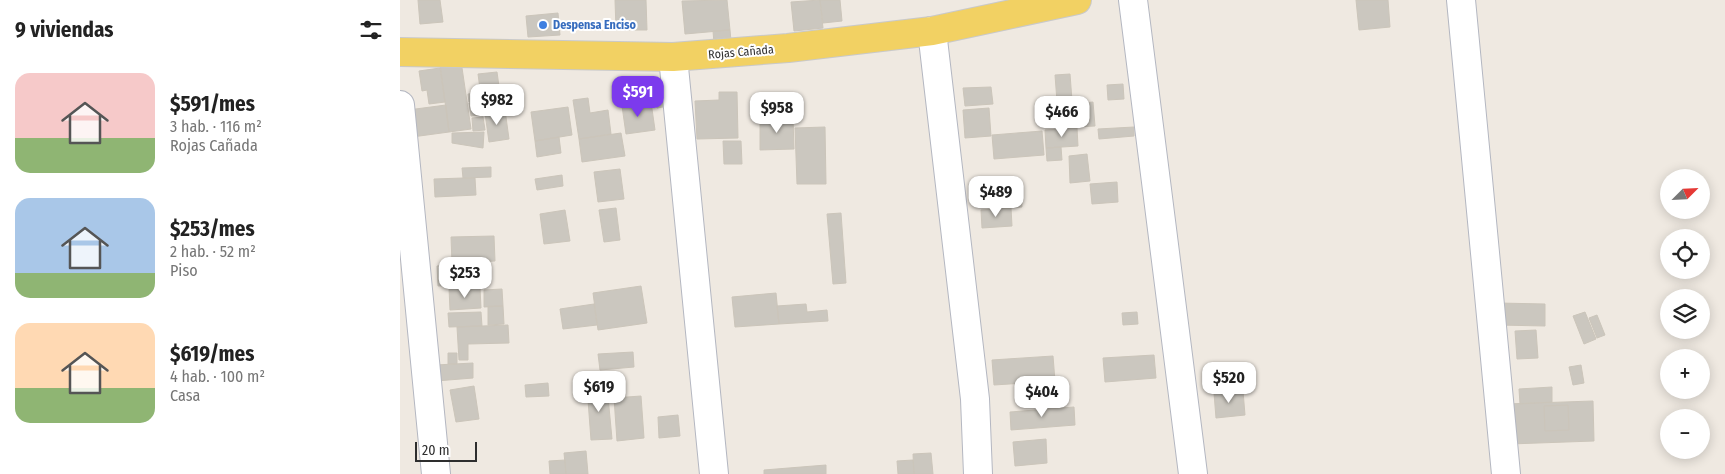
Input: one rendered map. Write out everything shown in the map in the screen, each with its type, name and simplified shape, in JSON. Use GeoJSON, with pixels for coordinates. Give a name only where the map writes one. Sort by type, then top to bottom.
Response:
{"type":"FeatureCollection","features":[{"type":"Feature","properties":{"kind":"main road","name":"Rojas Cañada"},"geometry":{"type":"LineString","coordinates":[[400,52],[673,57],[788,48],[932,31],[1077,0]]}},
{"type":"Feature","properties":{"kind":"street"},"geometry":{"type":"LineString","coordinates":[[1133,0],[1193,474]]}},
{"type":"Feature","properties":{"kind":"street"},"geometry":{"type":"LineString","coordinates":[[1461,0],[1506,474]]}},
{"type":"Feature","properties":{"kind":"street"},"geometry":{"type":"LineString","coordinates":[[932,31],[975,399],[978,474]]}},
{"type":"Feature","properties":{"kind":"street"},"geometry":{"type":"LineString","coordinates":[[673,57],[714,474]]}},
{"type":"Feature","properties":{"kind":"street"},"geometry":{"type":"LineString","coordinates":[[400,105],[436,474]]}},
{"type":"Feature","properties":{"kind":"building"},"geometry":{"type":"Polygon","coordinates":[[[418,0],[440,0],[443,22],[420,24],[418,0]]]}},
{"type":"Feature","properties":{"kind":"building"},"geometry":{"type":"Polygon","coordinates":[[[615,0],[646,0],[647,30],[616,30],[615,0]]]}},
{"type":"Feature","properties":{"kind":"building"},"geometry":{"type":"Polygon","coordinates":[[[727,0],[730,30],[685,34],[682,1],[727,0]]]}},
{"type":"Feature","properties":{"kind":"building"},"geometry":{"type":"Polygon","coordinates":[[[820,0],[823,28],[794,31],[791,2],[820,0]]]}},
{"type":"Feature","properties":{"kind":"building"},"geometry":{"type":"Polygon","coordinates":[[[820,0],[840,0],[842,21],[823,23],[820,0]]]}},
{"type":"Feature","properties":{"kind":"building"},"geometry":{"type":"Polygon","coordinates":[[[1356,0],[1388,0],[1390,27],[1359,30],[1356,0]]]}},
{"type":"Feature","properties":{"kind":"building","name":"Despensa Enciso"},"geometry":{"type":"Polygon","coordinates":[[[558,13],[560,35],[528,37],[526,16],[558,13]]]}},
{"type":"Feature","properties":{"kind":"building"},"geometry":{"type":"Polygon","coordinates":[[[730,30],[731,41],[714,43],[713,31],[730,30]]]}},
{"type":"Feature","properties":{"kind":"building"},"geometry":{"type":"Polygon","coordinates":[[[461,61],[471,129],[449,132],[440,64],[461,61]]]}},
{"type":"Feature","properties":{"kind":"building"},"geometry":{"type":"Polygon","coordinates":[[[440,68],[445,102],[429,104],[427,90],[422,91],[419,71],[440,68]]]}},
{"type":"Feature","properties":{"kind":"building"},"geometry":{"type":"Polygon","coordinates":[[[497,72],[502,108],[483,111],[478,74],[497,72]]]}},
{"type":"Feature","properties":{"kind":"building"},"geometry":{"type":"Polygon","coordinates":[[[1070,74],[1074,127],[1059,128],[1055,75],[1070,74]]]}},
{"type":"Feature","properties":{"kind":"building"},"geometry":{"type":"Polygon","coordinates":[[[1123,84],[1124,99],[1108,100],[1107,85],[1123,84]]]}},
{"type":"Feature","properties":{"kind":"building"},"geometry":{"type":"Polygon","coordinates":[[[647,87],[650,102],[622,106],[620,91],[647,87]]]}},
{"type":"Feature","properties":{"kind":"building"},"geometry":{"type":"Polygon","coordinates":[[[991,87],[993,104],[965,106],[963,88],[991,87]]]}},
{"type":"Feature","properties":{"kind":"building"},"geometry":{"type":"Polygon","coordinates":[[[719,92],[737,92],[738,138],[697,139],[695,101],[719,100],[719,92]]]}},
{"type":"Feature","properties":{"kind":"building"},"geometry":{"type":"Polygon","coordinates":[[[478,93],[479,101],[469,102],[468,94],[478,93]]]}},
{"type":"Feature","properties":{"kind":"building"},"geometry":{"type":"Polygon","coordinates":[[[667,95],[669,106],[657,108],[655,96],[667,95]]]}},
{"type":"Feature","properties":{"kind":"building"},"geometry":{"type":"Polygon","coordinates":[[[588,98],[590,113],[608,110],[611,134],[579,139],[573,100],[588,98]]]}},
{"type":"Feature","properties":{"kind":"building"},"geometry":{"type":"Polygon","coordinates":[[[479,102],[480,115],[471,116],[469,103],[479,102]]]}},
{"type":"Feature","properties":{"kind":"building"},"geometry":{"type":"Polygon","coordinates":[[[651,102],[655,130],[626,134],[622,106],[651,102]]]}},
{"type":"Feature","properties":{"kind":"building"},"geometry":{"type":"Polygon","coordinates":[[[1093,102],[1095,126],[1075,127],[1074,104],[1093,102]]]}},
{"type":"Feature","properties":{"kind":"building"},"geometry":{"type":"Polygon","coordinates":[[[446,105],[449,132],[412,137],[408,110],[446,105]]]}},
{"type":"Feature","properties":{"kind":"building"},"geometry":{"type":"Polygon","coordinates":[[[568,107],[572,135],[535,141],[531,112],[568,107]]]}},
{"type":"Feature","properties":{"kind":"building"},"geometry":{"type":"Polygon","coordinates":[[[989,108],[991,136],[965,138],[963,110],[989,108]]]}},
{"type":"Feature","properties":{"kind":"building"},"geometry":{"type":"Polygon","coordinates":[[[505,110],[509,139],[489,142],[485,113],[505,110]]]}},
{"type":"Feature","properties":{"kind":"building"},"geometry":{"type":"Polygon","coordinates":[[[483,117],[485,130],[473,131],[472,118],[483,117]]]}},
{"type":"Feature","properties":{"kind":"building"},"geometry":{"type":"Polygon","coordinates":[[[793,118],[794,149],[760,150],[760,119],[793,118]]]}},
{"type":"Feature","properties":{"kind":"building"},"geometry":{"type":"Polygon","coordinates":[[[825,127],[826,184],[797,184],[795,128],[825,127]]]}},
{"type":"Feature","properties":{"kind":"building"},"geometry":{"type":"Polygon","coordinates":[[[1134,127],[1134,136],[1099,139],[1098,129],[1134,127]]]}},
{"type":"Feature","properties":{"kind":"building"},"geometry":{"type":"Polygon","coordinates":[[[1077,128],[1078,146],[1046,148],[1045,130],[1077,128]]]}},
{"type":"Feature","properties":{"kind":"building"},"geometry":{"type":"Polygon","coordinates":[[[1042,131],[1044,155],[994,159],[992,135],[1042,131]]]}},
{"type":"Feature","properties":{"kind":"building"},"geometry":{"type":"Polygon","coordinates":[[[484,132],[483,148],[452,143],[452,133],[484,132]]]}},
{"type":"Feature","properties":{"kind":"building"},"geometry":{"type":"Polygon","coordinates":[[[621,133],[625,156],[582,162],[579,139],[621,133]]]}},
{"type":"Feature","properties":{"kind":"building"},"geometry":{"type":"Polygon","coordinates":[[[559,137],[561,153],[537,157],[535,141],[559,137]]]}},
{"type":"Feature","properties":{"kind":"building"},"geometry":{"type":"Polygon","coordinates":[[[723,141],[741,141],[742,164],[724,164],[723,141]]]}},
{"type":"Feature","properties":{"kind":"building"},"geometry":{"type":"Polygon","coordinates":[[[1061,147],[1062,160],[1047,161],[1046,148],[1061,147]]]}},
{"type":"Feature","properties":{"kind":"building"},"geometry":{"type":"Polygon","coordinates":[[[1087,154],[1090,181],[1070,183],[1069,156],[1087,154]]]}},
{"type":"Feature","properties":{"kind":"building"},"geometry":{"type":"Polygon","coordinates":[[[491,167],[491,177],[463,178],[462,168],[491,167]]]}},
{"type":"Feature","properties":{"kind":"building"},"geometry":{"type":"Polygon","coordinates":[[[620,169],[624,199],[598,202],[594,172],[620,169]]]}},
{"type":"Feature","properties":{"kind":"building"},"geometry":{"type":"Polygon","coordinates":[[[562,175],[563,186],[537,190],[535,179],[562,175]]]}},
{"type":"Feature","properties":{"kind":"building"},"geometry":{"type":"Polygon","coordinates":[[[475,178],[476,195],[435,197],[434,179],[475,178]]]}},
{"type":"Feature","properties":{"kind":"building"},"geometry":{"type":"Polygon","coordinates":[[[1117,182],[1118,202],[1092,204],[1090,184],[1117,182]]]}},
{"type":"Feature","properties":{"kind":"building"},"geometry":{"type":"Polygon","coordinates":[[[1021,190],[1022,207],[998,209],[997,192],[1021,190]]]}},
{"type":"Feature","properties":{"kind":"building"},"geometry":{"type":"Polygon","coordinates":[[[616,208],[620,240],[604,242],[599,210],[616,208]]]}},
{"type":"Feature","properties":{"kind":"building"},"geometry":{"type":"Polygon","coordinates":[[[1011,208],[1012,226],[982,228],[981,210],[1011,208]]]}},
{"type":"Feature","properties":{"kind":"building"},"geometry":{"type":"Polygon","coordinates":[[[565,210],[570,241],[544,244],[540,214],[565,210]]]}},
{"type":"Feature","properties":{"kind":"building"},"geometry":{"type":"Polygon","coordinates":[[[841,213],[846,283],[833,284],[827,214],[841,213]]]}},
{"type":"Feature","properties":{"kind":"building"},"geometry":{"type":"Polygon","coordinates":[[[494,236],[495,261],[452,263],[451,237],[494,236]]]}},
{"type":"Feature","properties":{"kind":"building"},"geometry":{"type":"Polygon","coordinates":[[[469,265],[470,285],[438,286],[437,266],[469,265]]]}},
{"type":"Feature","properties":{"kind":"building"},"geometry":{"type":"Polygon","coordinates":[[[641,286],[647,323],[598,330],[593,293],[641,286]]]}},
{"type":"Feature","properties":{"kind":"building"},"geometry":{"type":"Polygon","coordinates":[[[449,288],[480,288],[481,308],[450,310],[449,288]]]}},
{"type":"Feature","properties":{"kind":"building"},"geometry":{"type":"Polygon","coordinates":[[[502,289],[503,306],[484,307],[484,290],[502,289]]]}},
{"type":"Feature","properties":{"kind":"building"},"geometry":{"type":"Polygon","coordinates":[[[776,293],[779,324],[735,327],[732,297],[776,293]]]}},
{"type":"Feature","properties":{"kind":"building"},"geometry":{"type":"Polygon","coordinates":[[[1498,303],[1545,304],[1545,326],[1498,325],[1498,303]]]}},
{"type":"Feature","properties":{"kind":"building"},"geometry":{"type":"Polygon","coordinates":[[[594,304],[597,325],[563,329],[560,309],[594,304]]]}},
{"type":"Feature","properties":{"kind":"building"},"geometry":{"type":"Polygon","coordinates":[[[806,304],[807,312],[827,310],[828,321],[779,324],[777,306],[806,304]]]}},
{"type":"Feature","properties":{"kind":"building"},"geometry":{"type":"Polygon","coordinates":[[[488,306],[503,306],[504,324],[488,325],[488,306]]]}},
{"type":"Feature","properties":{"kind":"building"},"geometry":{"type":"Polygon","coordinates":[[[481,312],[482,326],[449,327],[448,313],[481,312]]]}},
{"type":"Feature","properties":{"kind":"building"},"geometry":{"type":"Polygon","coordinates":[[[1137,312],[1138,324],[1123,325],[1122,313],[1137,312]]]}},
{"type":"Feature","properties":{"kind":"building"},"geometry":{"type":"Polygon","coordinates":[[[1585,312],[1596,339],[1584,344],[1573,316],[1585,312]]]}},
{"type":"Feature","properties":{"kind":"building"},"geometry":{"type":"Polygon","coordinates":[[[1597,315],[1605,335],[1597,338],[1589,318],[1597,315]]]}},
{"type":"Feature","properties":{"kind":"building"},"geometry":{"type":"Polygon","coordinates":[[[508,325],[509,343],[468,344],[468,360],[459,360],[457,327],[508,325]]]}},
{"type":"Feature","properties":{"kind":"building"},"geometry":{"type":"Polygon","coordinates":[[[1536,330],[1538,358],[1517,359],[1515,331],[1536,330]]]}},
{"type":"Feature","properties":{"kind":"building"},"geometry":{"type":"Polygon","coordinates":[[[633,352],[634,367],[600,370],[598,354],[633,352]]]}},
{"type":"Feature","properties":{"kind":"building"},"geometry":{"type":"Polygon","coordinates":[[[448,353],[457,353],[457,364],[448,364],[448,353]]]}},
{"type":"Feature","properties":{"kind":"building"},"geometry":{"type":"Polygon","coordinates":[[[1154,355],[1156,378],[1105,382],[1103,358],[1154,355]]]}},
{"type":"Feature","properties":{"kind":"building"},"geometry":{"type":"Polygon","coordinates":[[[1053,356],[1055,381],[994,385],[992,360],[1053,356]]]}},
{"type":"Feature","properties":{"kind":"building"},"geometry":{"type":"Polygon","coordinates":[[[473,363],[473,378],[436,381],[436,365],[473,363]]]}},
{"type":"Feature","properties":{"kind":"building"},"geometry":{"type":"Polygon","coordinates":[[[1581,365],[1584,383],[1573,385],[1569,367],[1581,365]]]}},
{"type":"Feature","properties":{"kind":"building"},"geometry":{"type":"Polygon","coordinates":[[[548,383],[549,396],[526,397],[525,385],[548,383]]]}},
{"type":"Feature","properties":{"kind":"building"},"geometry":{"type":"Polygon","coordinates":[[[474,386],[479,419],[456,422],[450,390],[474,386]]]}},
{"type":"Feature","properties":{"kind":"building"},"geometry":{"type":"Polygon","coordinates":[[[607,386],[612,439],[591,440],[587,387],[607,386]]]}},
{"type":"Feature","properties":{"kind":"building"},"geometry":{"type":"Polygon","coordinates":[[[1552,387],[1552,402],[1520,404],[1519,389],[1552,387]]]}},
{"type":"Feature","properties":{"kind":"building"},"geometry":{"type":"Polygon","coordinates":[[[1243,391],[1245,415],[1216,418],[1214,393],[1243,391]]]}},
{"type":"Feature","properties":{"kind":"building"},"geometry":{"type":"Polygon","coordinates":[[[1061,394],[1062,408],[1045,409],[1044,395],[1061,394]]]}},
{"type":"Feature","properties":{"kind":"building"},"geometry":{"type":"Polygon","coordinates":[[[641,396],[644,438],[617,441],[614,398],[641,396]]]}},
{"type":"Feature","properties":{"kind":"building"},"geometry":{"type":"Polygon","coordinates":[[[1593,401],[1594,441],[1510,444],[1506,404],[1593,401]]]}},
{"type":"Feature","properties":{"kind":"building"},"geometry":{"type":"Polygon","coordinates":[[[1568,405],[1569,430],[1545,431],[1544,406],[1568,405]]]}},
{"type":"Feature","properties":{"kind":"building"},"geometry":{"type":"Polygon","coordinates":[[[1074,407],[1075,425],[1011,430],[1010,412],[1074,407]]]}},
{"type":"Feature","properties":{"kind":"building"},"geometry":{"type":"Polygon","coordinates":[[[678,415],[680,436],[659,438],[658,417],[678,415]]]}},
{"type":"Feature","properties":{"kind":"building"},"geometry":{"type":"Polygon","coordinates":[[[1046,439],[1047,463],[1015,466],[1013,442],[1046,439]]]}},
{"type":"Feature","properties":{"kind":"building"},"geometry":{"type":"Polygon","coordinates":[[[586,451],[588,474],[566,474],[564,453],[586,451]]]}},
{"type":"Feature","properties":{"kind":"building"},"geometry":{"type":"Polygon","coordinates":[[[931,453],[933,474],[914,474],[913,454],[931,453]]]}},
{"type":"Feature","properties":{"kind":"building"},"geometry":{"type":"Polygon","coordinates":[[[565,460],[566,474],[550,474],[549,461],[565,460]]]}},
{"type":"Feature","properties":{"kind":"building"},"geometry":{"type":"Polygon","coordinates":[[[913,460],[914,474],[898,474],[897,461],[913,460]]]}},
{"type":"Feature","properties":{"kind":"building"},"geometry":{"type":"Polygon","coordinates":[[[826,465],[826,474],[764,474],[764,470],[826,465]]]}},
{"type":"Feature","properties":{"kind":"place","name":"Despensa Enciso"},"geometry":{"type":"Point","coordinates":[543,25]}}]}
